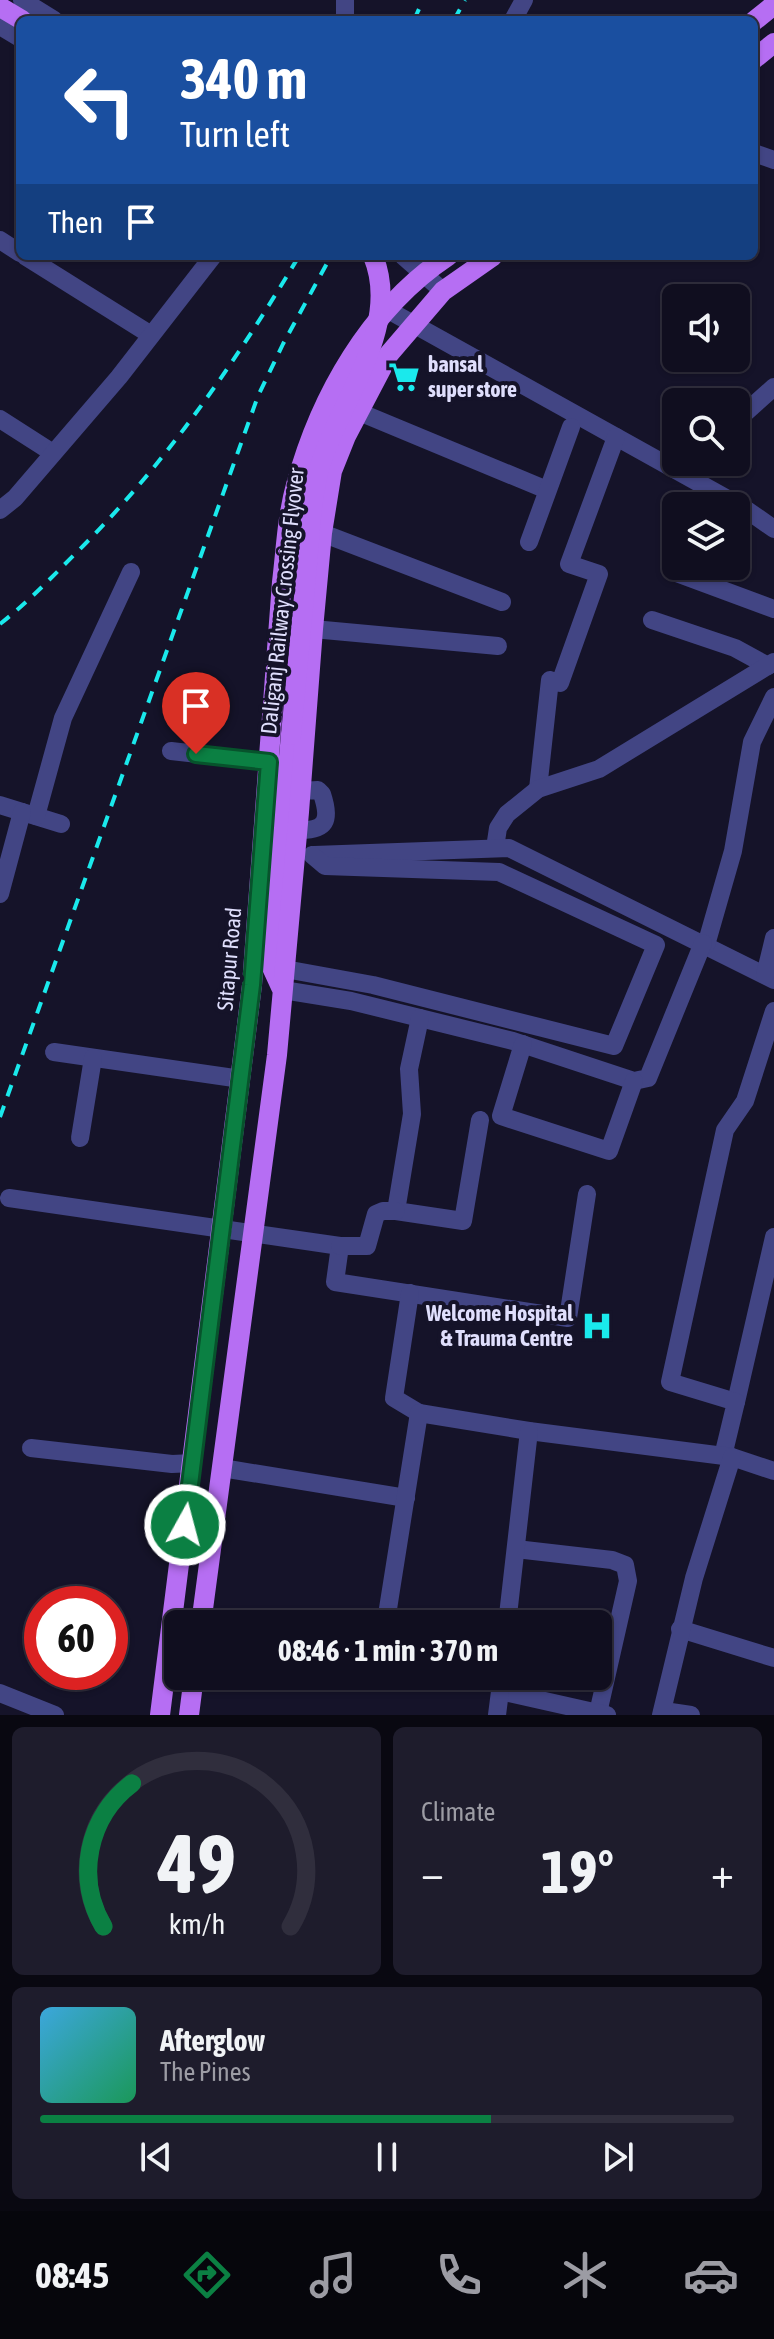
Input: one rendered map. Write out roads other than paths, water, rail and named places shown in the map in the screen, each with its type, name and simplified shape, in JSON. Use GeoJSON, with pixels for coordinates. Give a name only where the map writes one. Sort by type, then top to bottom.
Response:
{"type":"FeatureCollection","features":[{"type":"Feature","properties":{"kind":"main road"},"geometry":{"type":"LineString","coordinates":[[758,18],[774,5]]}},
{"type":"Feature","properties":{"kind":"main road"},"geometry":{"type":"LineString","coordinates":[[758,56],[774,43]]}},
{"type":"Feature","properties":{"kind":"main road","name":"Daliganj Railway Crossing Flyover"},"geometry":{"type":"LineString","coordinates":[[278,966],[291,735],[311,520],[319,467],[331,432],[375,333],[380,294],[374,260]]}},
{"type":"Feature","properties":{"kind":"main road","name":"Sitapur Road"},"geometry":{"type":"LineString","coordinates":[[160,1715],[252,985],[288,525],[296,486],[332,392],[362,339],[423,273],[442,260]]}},
{"type":"Feature","properties":{"kind":"main road"},"geometry":{"type":"LineString","coordinates":[[203,1610],[283,990],[278,966],[304,853],[298,830],[322,533],[332,471],[389,354],[443,291],[487,260]]}},
{"type":"Feature","properties":{"kind":"main road"},"geometry":{"type":"LineString","coordinates":[[252,985],[278,966]]}},
{"type":"Feature","properties":{"kind":"main road"},"geometry":{"type":"LineString","coordinates":[[189,1715],[192,1690]]}},
{"type":"Feature","properties":{"kind":"street"},"geometry":{"type":"LineString","coordinates":[[22,0],[48,16]]}},
{"type":"Feature","properties":{"kind":"street"},"geometry":{"type":"LineString","coordinates":[[31,260],[151,335]]}},
{"type":"Feature","properties":{"kind":"street"},"geometry":{"type":"LineString","coordinates":[[0,510],[15,498],[119,377],[210,260]]}},
{"type":"Feature","properties":{"kind":"street"},"geometry":{"type":"LineString","coordinates":[[408,260],[443,291]]}},
{"type":"Feature","properties":{"kind":"street"},"geometry":{"type":"LineString","coordinates":[[388,310],[616,437],[662,457]]}},
{"type":"Feature","properties":{"kind":"street"},"geometry":{"type":"LineString","coordinates":[[750,408],[774,387]]}},
{"type":"Feature","properties":{"kind":"street"},"geometry":{"type":"LineString","coordinates":[[359,412],[547,490]]}},
{"type":"Feature","properties":{"kind":"street"},"geometry":{"type":"LineString","coordinates":[[0,419],[53,453]]}},
{"type":"Feature","properties":{"kind":"street"},"geometry":{"type":"LineString","coordinates":[[529,542],[571,427]]}},
{"type":"Feature","properties":{"kind":"street"},"geometry":{"type":"LineString","coordinates":[[538,789],[550,680],[560,683],[599,574],[569,564],[616,437]]}},
{"type":"Feature","properties":{"kind":"street"},"geometry":{"type":"LineString","coordinates":[[697,476],[774,529]]}},
{"type":"Feature","properties":{"kind":"street"},"geometry":{"type":"LineString","coordinates":[[322,533],[502,602]]}},
{"type":"Feature","properties":{"kind":"street"},"geometry":{"type":"LineString","coordinates":[[0,894],[63,718],[131,572]]}},
{"type":"Feature","properties":{"kind":"street"},"geometry":{"type":"LineString","coordinates":[[696,580],[774,609]]}},
{"type":"Feature","properties":{"kind":"street"},"geometry":{"type":"LineString","coordinates":[[652,620],[772,664]]}},
{"type":"Feature","properties":{"kind":"street"},"geometry":{"type":"LineString","coordinates":[[313,629],[498,646]]}},
{"type":"Feature","properties":{"kind":"street"},"geometry":{"type":"LineString","coordinates":[[495,848],[498,828],[507,814],[538,789],[599,769],[772,664]]}},
{"type":"Feature","properties":{"kind":"street"},"geometry":{"type":"LineString","coordinates":[[283,990],[351,1001],[523,1044],[634,1081],[648,1078],[704,944],[733,851],[752,742],[774,697]]}},
{"type":"Feature","properties":{"kind":"street"},"geometry":{"type":"LineString","coordinates":[[171,751],[269,762]]}},
{"type":"Feature","properties":{"kind":"street"},"geometry":{"type":"LineString","coordinates":[[0,805],[61,824]]}},
{"type":"Feature","properties":{"kind":"street"},"geometry":{"type":"LineString","coordinates":[[304,853],[509,848],[770,978],[774,938]]}},
{"type":"Feature","properties":{"kind":"street"},"geometry":{"type":"LineString","coordinates":[[278,966],[373,985],[614,1046],[656,945],[499,872],[325,866],[304,853]]}},
{"type":"Feature","properties":{"kind":"street"},"geometry":{"type":"LineString","coordinates":[[736,1402],[670,1382],[725,1130],[745,1101],[774,1011]]}},
{"type":"Feature","properties":{"kind":"street"},"geometry":{"type":"LineString","coordinates":[[396,1211],[412,1114],[409,1069],[420,1018]]}},
{"type":"Feature","properties":{"kind":"street"},"geometry":{"type":"LineString","coordinates":[[523,1044],[501,1116],[609,1151],[634,1081]]}},
{"type":"Feature","properties":{"kind":"street"},"geometry":{"type":"LineString","coordinates":[[54,1052],[241,1079]]}},
{"type":"Feature","properties":{"kind":"street"},"geometry":{"type":"LineString","coordinates":[[80,1138],[93,1058]]}},
{"type":"Feature","properties":{"kind":"street"},"geometry":{"type":"LineString","coordinates":[[9,1198],[340,1246],[367,1246],[379,1211],[463,1221],[480,1120]]}},
{"type":"Feature","properties":{"kind":"street"},"geometry":{"type":"LineString","coordinates":[[340,1246],[335,1282],[568,1318],[587,1194]]}},
{"type":"Feature","properties":{"kind":"street"},"geometry":{"type":"LineString","coordinates":[[691,1715],[663,1713],[680,1629],[728,1457],[736,1402],[774,1237]]}},
{"type":"Feature","properties":{"kind":"street"},"geometry":{"type":"LineString","coordinates":[[410,1293],[394,1398],[419,1413],[728,1457],[774,1471]]}},
{"type":"Feature","properties":{"kind":"street"},"geometry":{"type":"LineString","coordinates":[[388,1610],[419,1413]]}},
{"type":"Feature","properties":{"kind":"street"},"geometry":{"type":"LineString","coordinates":[[509,1610],[529,1431]]}},
{"type":"Feature","properties":{"kind":"street"},"geometry":{"type":"LineString","coordinates":[[31,1448],[172,1464],[193,1463]]}},
{"type":"Feature","properties":{"kind":"street"},"geometry":{"type":"LineString","coordinates":[[222,1468],[406,1498]]}},
{"type":"Feature","properties":{"kind":"street"},"geometry":{"type":"LineString","coordinates":[[516,1549],[612,1560],[625,1565],[628,1581],[603,1714],[524,1690]]}},
{"type":"Feature","properties":{"kind":"street"},"geometry":{"type":"LineString","coordinates":[[680,1629],[774,1658]]}},
{"type":"Feature","properties":{"kind":"street"},"geometry":{"type":"LineString","coordinates":[[497,1715],[500,1690]]}},
{"type":"Feature","properties":{"kind":"street"},"geometry":{"type":"LineString","coordinates":[[0,1693],[55,1715]]}},
{"type":"Feature","properties":{"kind":"railway"},"geometry":{"type":"LineString","coordinates":[[416,16],[423,0]]}},
{"type":"Feature","properties":{"kind":"railway"},"geometry":{"type":"LineString","coordinates":[[456,16],[465,0]]}},
{"type":"Feature","properties":{"kind":"railway"},"geometry":{"type":"LineString","coordinates":[[0,624],[39,590],[109,519],[169,449],[224,374],[297,260]]}},
{"type":"Feature","properties":{"kind":"railway"},"geometry":{"type":"LineString","coordinates":[[0,1117],[258,396],[329,260]]}},
{"type":"Feature","properties":{"kind":"place","name":"bansal super store"},"geometry":{"type":"Point","coordinates":[404,377]}},
{"type":"Feature","properties":{"kind":"place","name":"Welcome Hospital & Trauma Centre"},"geometry":{"type":"Point","coordinates":[597,1326]}}]}
